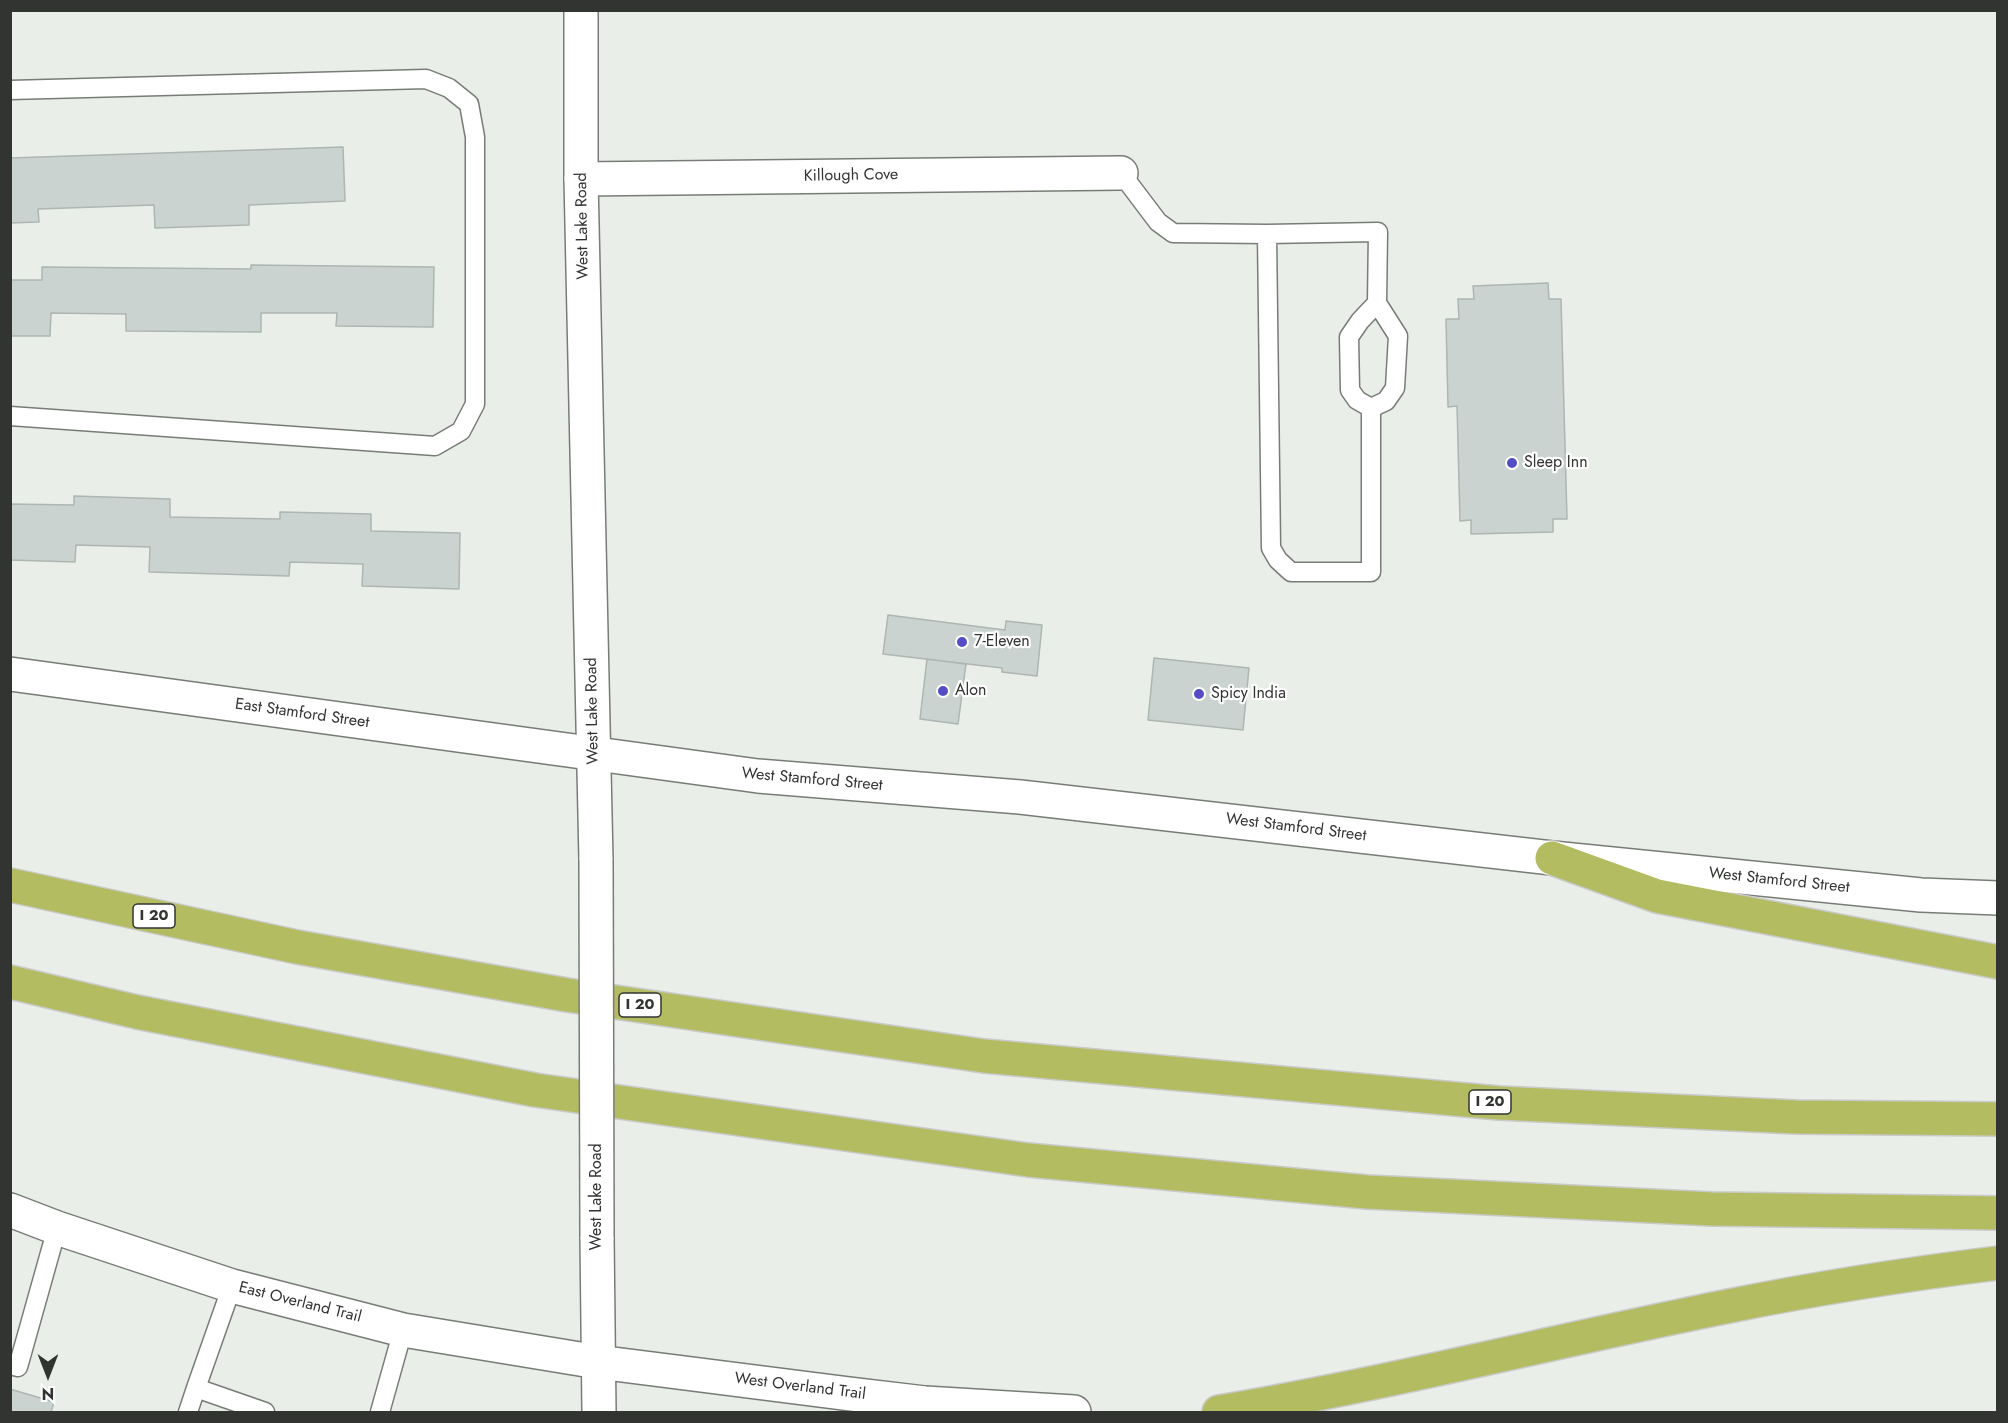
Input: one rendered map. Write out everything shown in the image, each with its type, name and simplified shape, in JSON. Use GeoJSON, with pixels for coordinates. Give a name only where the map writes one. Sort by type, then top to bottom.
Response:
{"type":"FeatureCollection","features":[{"type":"Feature","properties":{"kind":"highway"},"geometry":{"type":"LineString","coordinates":[[1552,858],[1657,896],[1998,962]]}},
{"type":"Feature","properties":{"kind":"highway","name":"I 20"},"geometry":{"type":"LineString","coordinates":[[10,885],[297,947],[567,995],[984,1056],[1499,1103],[1796,1117],[1998,1119]]}},
{"type":"Feature","properties":{"kind":"highway"},"geometry":{"type":"LineString","coordinates":[[10,982],[136,1012],[535,1090],[1028,1160],[1367,1192],[1712,1209],[1998,1213]]}},
{"type":"Feature","properties":{"kind":"highway"},"geometry":{"type":"LineString","coordinates":[[1220,1413],[1310,1396],[1731,1305],[1930,1271],[1998,1263]]}},
{"type":"Feature","properties":{"kind":"main road","name":"West Lake Road"},"geometry":{"type":"LineString","coordinates":[[581,10],[581,180],[596,860],[599,1413]]}},
{"type":"Feature","properties":{"kind":"main road","name":"Killough Cove"},"geometry":{"type":"LineString","coordinates":[[581,180],[1121,173]]}},
{"type":"Feature","properties":{"kind":"main road","name":"East Stamford Street"},"geometry":{"type":"LineString","coordinates":[[10,674],[594,754]]}},
{"type":"Feature","properties":{"kind":"main road","name":"West Stamford Street"},"geometry":{"type":"LineString","coordinates":[[594,754],[758,776],[1020,797],[1552,858],[1921,895],[1998,898]]}},
{"type":"Feature","properties":{"kind":"main road","name":"East Overland Trail"},"geometry":{"type":"LineString","coordinates":[[10,1210],[57,1228],[232,1286],[403,1330],[598,1362]]}},
{"type":"Feature","properties":{"kind":"main road","name":"West Overland Trail"},"geometry":{"type":"LineString","coordinates":[[598,1362],[849,1403],[925,1403],[1074,1413]]}},
{"type":"Feature","properties":{"kind":"lane"},"geometry":{"type":"LineString","coordinates":[[10,90],[426,80],[449,88],[469,104],[475,137],[475,404],[461,431],[435,446],[10,416]]}},
{"type":"Feature","properties":{"kind":"lane"},"geometry":{"type":"LineString","coordinates":[[1121,173],[1158,222],[1173,233],[1378,232],[1377,303],[1398,336],[1395,388],[1386,401],[1371,408]]}},
{"type":"Feature","properties":{"kind":"lane"},"geometry":{"type":"LineString","coordinates":[[1267,234],[1271,548],[1278,560],[1291,572],[1371,572],[1371,408]]}},
{"type":"Feature","properties":{"kind":"lane"},"geometry":{"type":"LineString","coordinates":[[1371,408],[1357,400],[1350,390],[1349,337],[1377,303]]}},
{"type":"Feature","properties":{"kind":"lane"},"geometry":{"type":"LineString","coordinates":[[10,1365],[18,1367],[57,1228]]}},
{"type":"Feature","properties":{"kind":"lane"},"geometry":{"type":"LineString","coordinates":[[188,1413],[232,1286]]}},
{"type":"Feature","properties":{"kind":"lane"},"geometry":{"type":"LineString","coordinates":[[380,1413],[403,1330]]}},
{"type":"Feature","properties":{"kind":"lane"},"geometry":{"type":"LineString","coordinates":[[196,1388],[265,1413]]}},
{"type":"Feature","properties":{"kind":"building"},"geometry":{"type":"Polygon","coordinates":[[[343,147],[345,201],[249,205],[249,225],[155,228],[154,205],[38,209],[39,222],[10,223],[10,158],[343,147]]]}},
{"type":"Feature","properties":{"kind":"building"},"geometry":{"type":"Polygon","coordinates":[[[251,265],[434,267],[433,327],[336,326],[337,313],[261,313],[261,332],[126,331],[126,314],[51,313],[50,336],[10,336],[10,280],[42,280],[42,267],[251,269],[251,265]]]}},
{"type":"Feature","properties":{"kind":"building","name":"Sleep Inn"},"geometry":{"type":"Polygon","coordinates":[[[1548,283],[1549,299],[1561,299],[1567,519],[1553,519],[1553,532],[1471,534],[1471,520],[1460,521],[1457,406],[1448,407],[1446,319],[1459,319],[1458,299],[1474,299],[1473,286],[1548,283]]]}},
{"type":"Feature","properties":{"kind":"building"},"geometry":{"type":"Polygon","coordinates":[[[74,496],[170,499],[170,517],[280,519],[280,512],[371,514],[371,531],[460,533],[459,589],[362,586],[363,564],[290,562],[289,576],[149,572],[150,547],[76,545],[75,562],[10,560],[10,504],[74,505],[74,496]]]}},
{"type":"Feature","properties":{"kind":"building","name":"7-Eleven"},"geometry":{"type":"Polygon","coordinates":[[[888,615],[1005,630],[1006,621],[1042,625],[1037,676],[1002,672],[1002,668],[883,654],[888,615]]]}},
{"type":"Feature","properties":{"kind":"building","name":"Spicy India"},"geometry":{"type":"Polygon","coordinates":[[[1154,658],[1249,668],[1243,730],[1148,720],[1154,658]]]}},
{"type":"Feature","properties":{"kind":"building","name":"Alon"},"geometry":{"type":"Polygon","coordinates":[[[927,659],[966,664],[958,724],[920,719],[927,659]]]}},
{"type":"Feature","properties":{"kind":"building"},"geometry":{"type":"Polygon","coordinates":[[[10,1389],[54,1402],[51,1412],[10,1412],[10,1389]]]}},
{"type":"Feature","properties":{"kind":"place","name":"Sleep Inn"},"geometry":{"type":"Point","coordinates":[1512,463]}},
{"type":"Feature","properties":{"kind":"place","name":"7-Eleven"},"geometry":{"type":"Point","coordinates":[962,642]}},
{"type":"Feature","properties":{"kind":"place","name":"Alon"},"geometry":{"type":"Point","coordinates":[943,691]}},
{"type":"Feature","properties":{"kind":"place","name":"Spicy India"},"geometry":{"type":"Point","coordinates":[1199,694]}}]}
